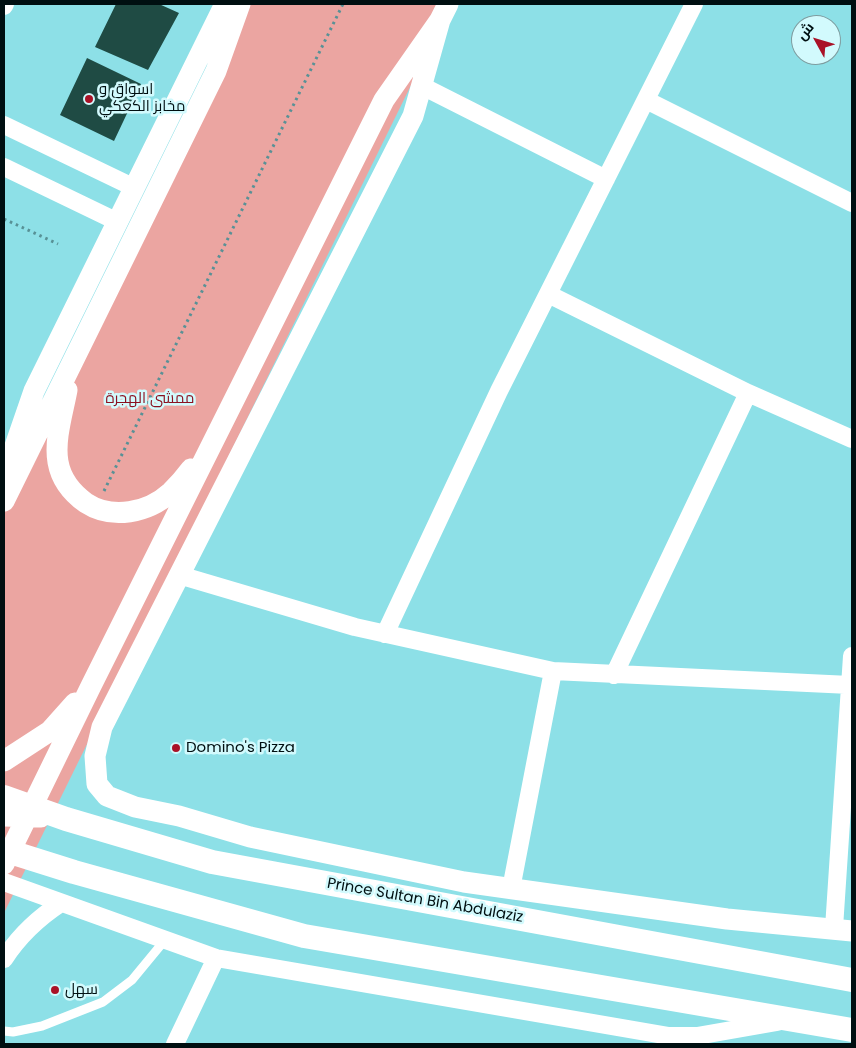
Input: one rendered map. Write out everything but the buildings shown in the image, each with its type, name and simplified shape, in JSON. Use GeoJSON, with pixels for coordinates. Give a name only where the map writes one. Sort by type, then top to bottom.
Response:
{"type":"FeatureCollection","features":[{"type":"Feature","properties":{"kind":"main road","name":"Prince Sultan Bin Abdulaziz"},"geometry":{"type":"LineString","coordinates":[[4,797],[30,812],[66,819],[212,862],[852,980]]}},
{"type":"Feature","properties":{"kind":"main road"},"geometry":{"type":"LineString","coordinates":[[8,847],[74,872],[304,936],[852,1030]]}},
{"type":"Feature","properties":{"kind":"street"},"geometry":{"type":"LineString","coordinates":[[4,478],[34,391],[225,4]]}},
{"type":"Feature","properties":{"kind":"street"},"geometry":{"type":"LineString","coordinates":[[4,501],[216,71],[240,4]]}},
{"type":"Feature","properties":{"kind":"street"},"geometry":{"type":"LineString","coordinates":[[385,634],[499,391],[694,4]]}},
{"type":"Feature","properties":{"kind":"street"},"geometry":{"type":"LineString","coordinates":[[444,12],[413,116],[102,727],[95,756],[97,784],[107,796],[135,807],[179,816],[250,837],[464,882],[727,919],[843,929],[852,656]]}},
{"type":"Feature","properties":{"kind":"street"},"geometry":{"type":"LineString","coordinates":[[8,847],[30,812],[90,686],[384,100],[444,12]]}},
{"type":"Feature","properties":{"kind":"street"},"geometry":{"type":"LineString","coordinates":[[422,86],[606,179]]}},
{"type":"Feature","properties":{"kind":"street"},"geometry":{"type":"LineString","coordinates":[[646,100],[852,203]]}},
{"type":"Feature","properties":{"kind":"street"},"geometry":{"type":"LineString","coordinates":[[4,125],[135,188]]}},
{"type":"Feature","properties":{"kind":"street"},"geometry":{"type":"LineString","coordinates":[[4,167],[118,222]]}},
{"type":"Feature","properties":{"kind":"street"},"geometry":{"type":"LineString","coordinates":[[548,294],[748,394],[852,439]]}},
{"type":"Feature","properties":{"kind":"street"},"geometry":{"type":"LineString","coordinates":[[71,367],[58,442],[58,462],[65,481],[77,497],[94,508],[113,513],[133,512],[152,504],[170,493],[208,450]]}},
{"type":"Feature","properties":{"kind":"street"},"geometry":{"type":"LineString","coordinates":[[614,675],[748,394]]}},
{"type":"Feature","properties":{"kind":"street"},"geometry":{"type":"LineString","coordinates":[[179,575],[355,627],[553,671],[850,685]]}},
{"type":"Feature","properties":{"kind":"street"},"geometry":{"type":"LineString","coordinates":[[511,889],[553,671]]}},
{"type":"Feature","properties":{"kind":"street"},"geometry":{"type":"LineString","coordinates":[[4,761],[50,730],[90,686]]}},
{"type":"Feature","properties":{"kind":"street"},"geometry":{"type":"LineString","coordinates":[[4,816],[30,812]]}},
{"type":"Feature","properties":{"kind":"street"},"geometry":{"type":"LineString","coordinates":[[4,882],[216,958],[668,1040],[791,1019]]}},
{"type":"Feature","properties":{"kind":"street"},"geometry":{"type":"LineString","coordinates":[[4,959],[27,930],[43,914],[61,903]]}},
{"type":"Feature","properties":{"kind":"street"},"geometry":{"type":"LineString","coordinates":[[175,1044],[216,958]]}},
{"type":"Feature","properties":{"kind":"lane"},"geometry":{"type":"LineString","coordinates":[[4,1031],[13,1032],[42,1026],[103,1002],[132,980],[165,940]]}},
{"type":"Feature","properties":{"kind":"path"},"geometry":{"type":"LineString","coordinates":[[102,496],[343,4]]}},
{"type":"Feature","properties":{"kind":"path"},"geometry":{"type":"LineString","coordinates":[[4,219],[58,244]]}},
{"type":"Feature","properties":{"kind":"green space","name":"ممشى الهجرة"},"geometry":{"type":"Polygon","coordinates":[[[238,4],[451,4],[4,913],[4,480],[238,4]]]}},
{"type":"Feature","properties":{"kind":"place","name":"اسواق و مخابز الكعكي"},"geometry":{"type":"Point","coordinates":[89,99]}},
{"type":"Feature","properties":{"kind":"place","name":"Domino's Pizza"},"geometry":{"type":"Point","coordinates":[176,748]}},
{"type":"Feature","properties":{"kind":"place","name":"سهل"},"geometry":{"type":"Point","coordinates":[55,990]}}]}
